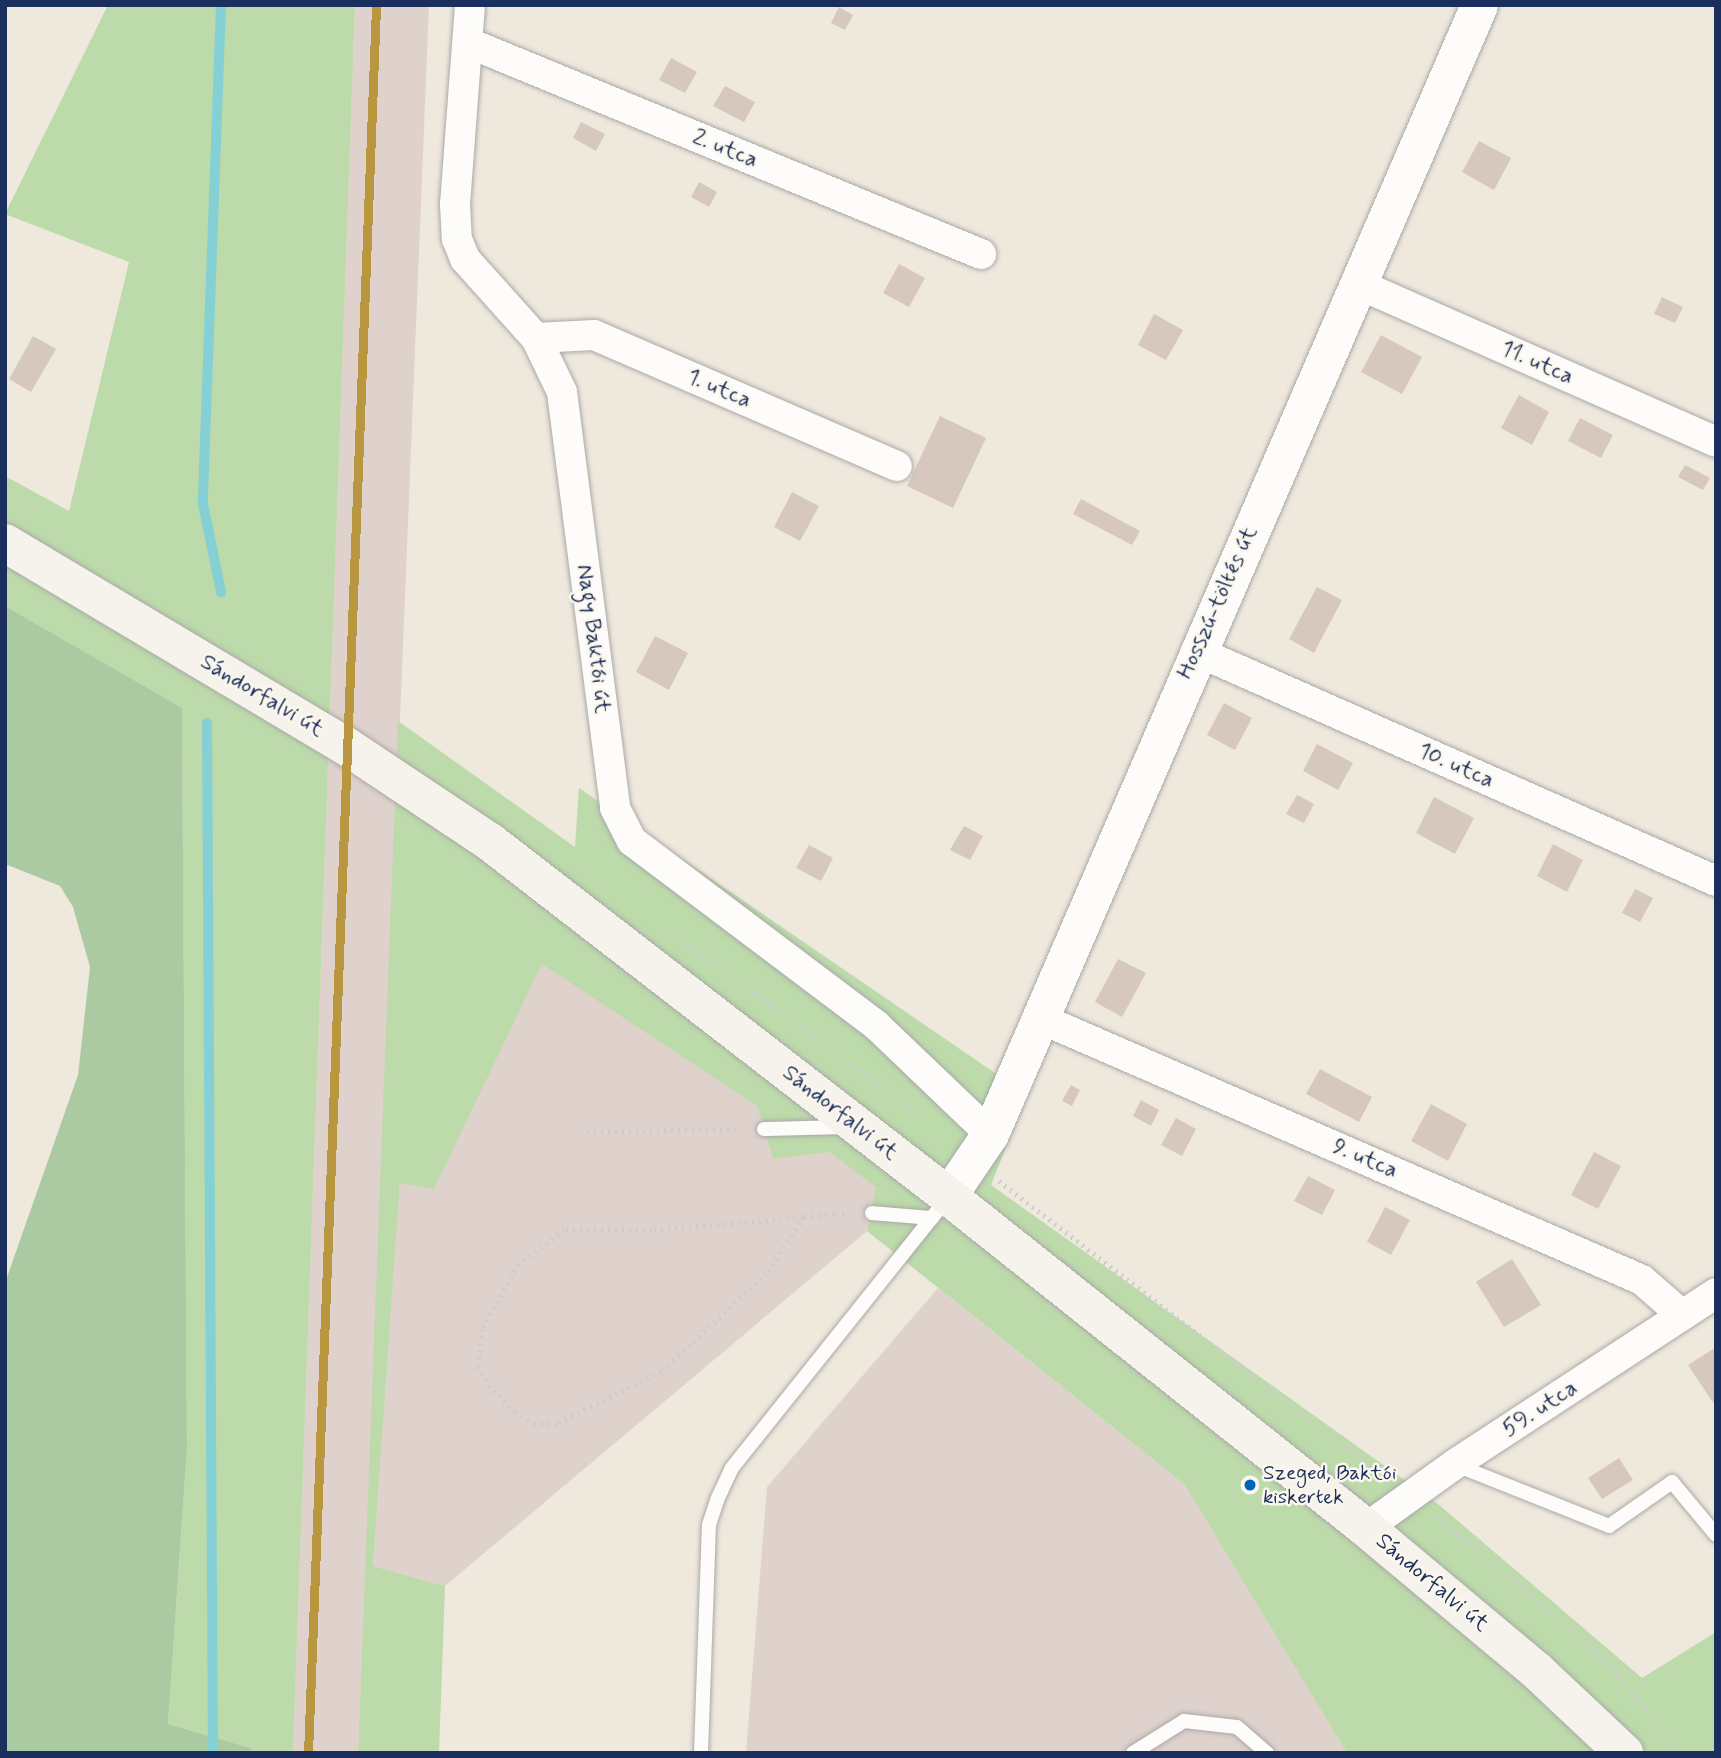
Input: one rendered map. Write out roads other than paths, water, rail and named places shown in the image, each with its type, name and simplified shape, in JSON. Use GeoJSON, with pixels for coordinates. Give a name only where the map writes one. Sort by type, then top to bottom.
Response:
{"type":"FeatureCollection","features":[{"type":"Feature","properties":{"kind":"main road","name":"Sándorfalvi út"},"geometry":{"type":"LineString","coordinates":[[5,543],[346,746],[490,842],[857,1126],[940,1207],[1366,1528],[1537,1671],[1624,1753]]}},
{"type":"Feature","properties":{"kind":"street","name":"Nagy Baktói út"},"geometry":{"type":"LineString","coordinates":[[470,5],[455,204],[457,239],[465,259],[536,338],[562,392],[615,808],[632,841],[876,1026],[982,1148]]}},
{"type":"Feature","properties":{"kind":"street","name":"Hosszú-töltés út"},"geometry":{"type":"LineString","coordinates":[[940,1207],[982,1148],[1479,5]]}},
{"type":"Feature","properties":{"kind":"street","name":"2. utca"},"geometry":{"type":"LineString","coordinates":[[469,43],[981,254]]}},
{"type":"Feature","properties":{"kind":"street","name":"11. utca"},"geometry":{"type":"LineString","coordinates":[[1357,284],[1716,442]]}},
{"type":"Feature","properties":{"kind":"street","name":"1. utca"},"geometry":{"type":"LineString","coordinates":[[536,338],[594,335],[898,466]]}},
{"type":"Feature","properties":{"kind":"street","name":"10. utca"},"geometry":{"type":"LineString","coordinates":[[1196,651],[1716,881]]}},
{"type":"Feature","properties":{"kind":"street","name":"9. utca"},"geometry":{"type":"LineString","coordinates":[[1039,1018],[1642,1280],[1682,1315]]}},
{"type":"Feature","properties":{"kind":"street","name":"59. utca"},"geometry":{"type":"LineString","coordinates":[[1366,1528],[1455,1464],[1716,1293]]}},
{"type":"Feature","properties":{"kind":"lane"},"geometry":{"type":"LineString","coordinates":[[764,1129],[857,1126]]}},
{"type":"Feature","properties":{"kind":"lane"},"geometry":{"type":"LineString","coordinates":[[872,1213],[940,1207]]}},
{"type":"Feature","properties":{"kind":"lane"},"geometry":{"type":"LineString","coordinates":[[701,1753],[709,1525],[717,1500],[732,1468],[940,1207]]}},
{"type":"Feature","properties":{"kind":"lane"},"geometry":{"type":"LineString","coordinates":[[1455,1464],[1609,1526],[1672,1482],[1716,1535]]}},
{"type":"Feature","properties":{"kind":"lane"},"geometry":{"type":"LineString","coordinates":[[1133,1753],[1184,1721],[1237,1727],[1267,1753]]}},
{"type":"Feature","properties":{"kind":"waterway"},"geometry":{"type":"LineString","coordinates":[[221,5],[203,504],[221,592]]}},
{"type":"Feature","properties":{"kind":"waterway"},"geometry":{"type":"LineString","coordinates":[[207,723],[213,1753]]}},
{"type":"Feature","properties":{"kind":"place","name":"Szeged, Baktói kiskertek"},"geometry":{"type":"Point","coordinates":[1250,1485]}}]}
